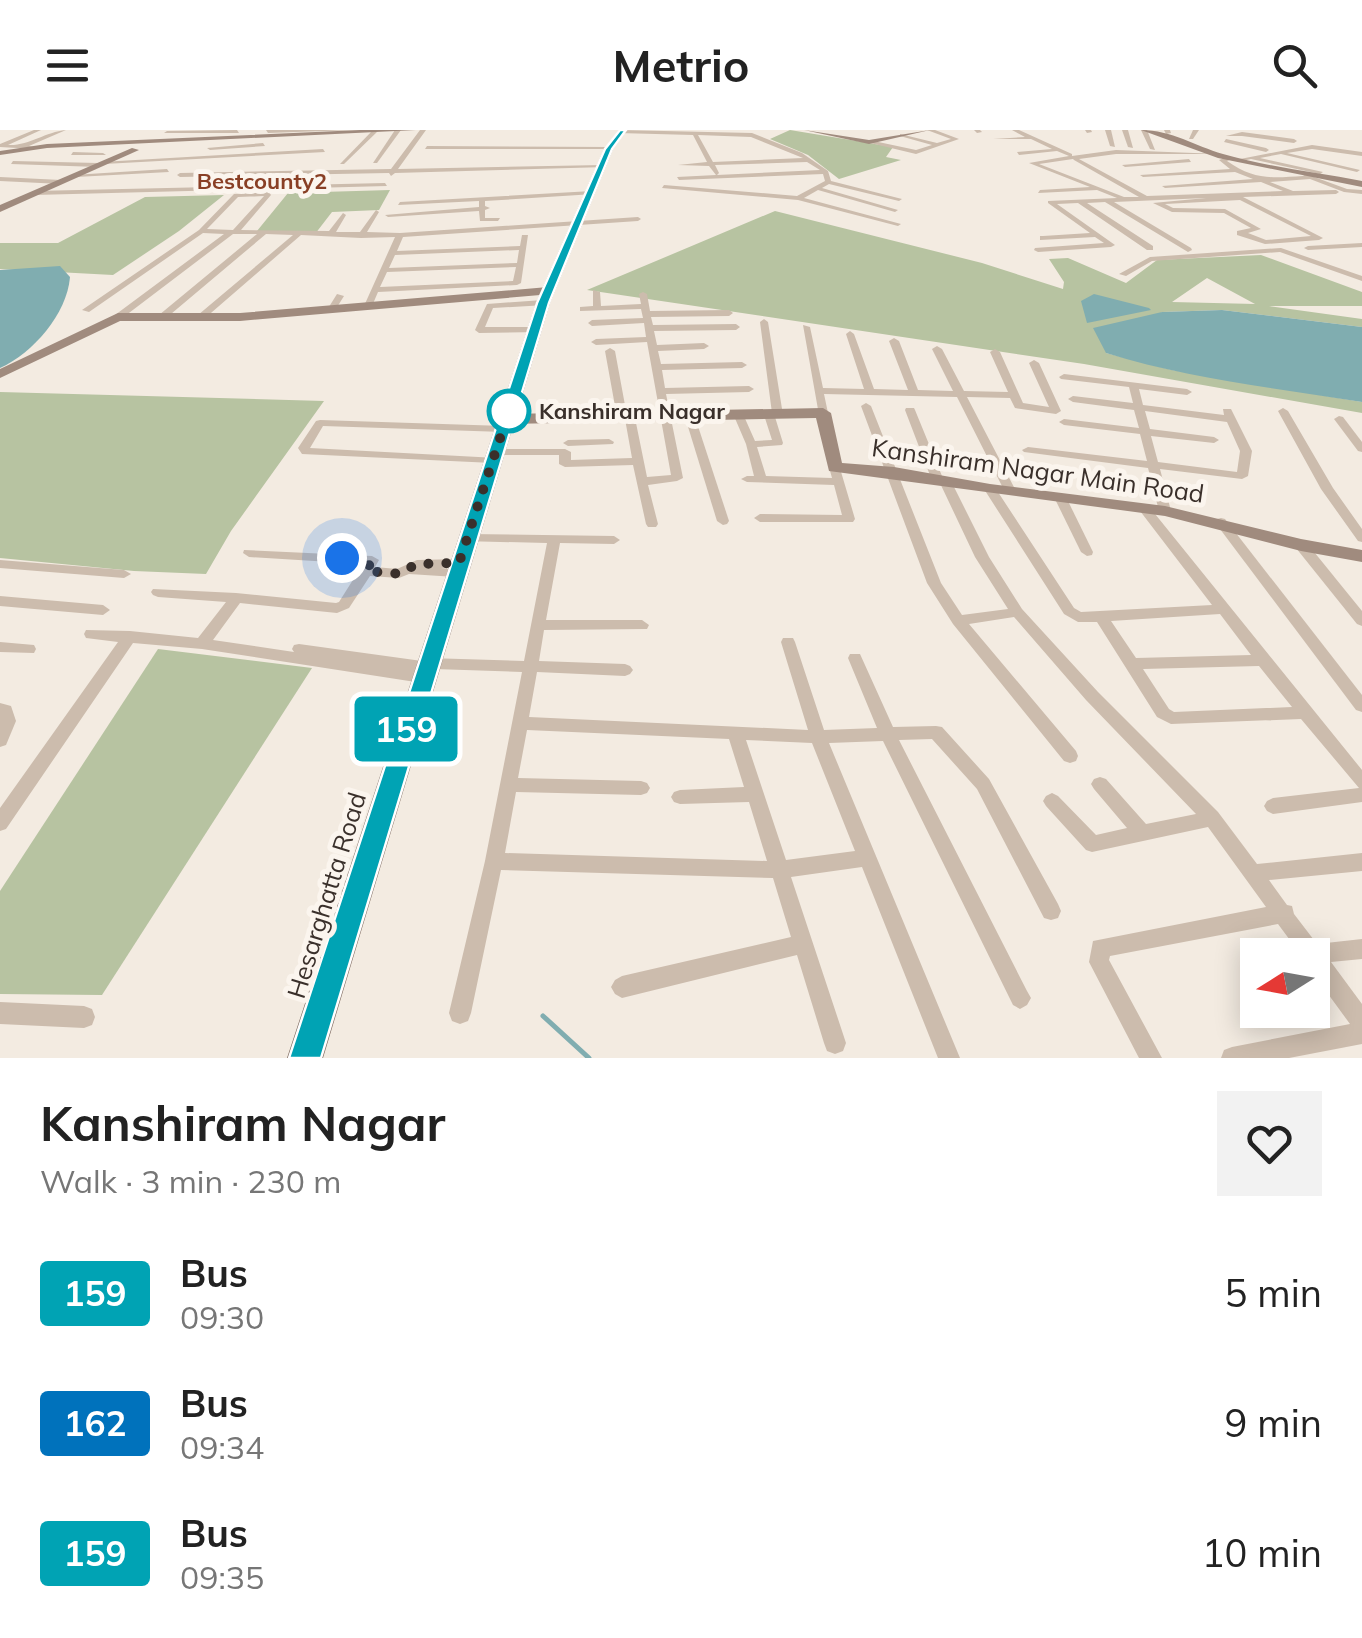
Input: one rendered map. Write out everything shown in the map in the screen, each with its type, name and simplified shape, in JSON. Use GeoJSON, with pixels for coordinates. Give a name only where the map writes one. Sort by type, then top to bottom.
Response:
{"type":"FeatureCollection","features":[{"type":"Feature","properties":{"kind":"main road","name":"Hesarghatta Road"},"geometry":{"type":"LineString","coordinates":[[305,1058],[545,297],[586,208],[608,144]]}},
{"type":"Feature","properties":{"kind":"street"},"geometry":{"type":"LineString","coordinates":[[31,149],[1,146],[38,130]]}},
{"type":"Feature","properties":{"kind":"street"},"geometry":{"type":"LineString","coordinates":[[0,170],[63,130]]}},
{"type":"Feature","properties":{"kind":"street"},"geometry":{"type":"LineString","coordinates":[[104,145],[135,130]]}},
{"type":"Feature","properties":{"kind":"street"},"geometry":{"type":"LineString","coordinates":[[73,154],[124,154],[412,130]]}},
{"type":"Feature","properties":{"kind":"street"},"geometry":{"type":"LineString","coordinates":[[388,180],[422,130]]}},
{"type":"Feature","properties":{"kind":"street"},"geometry":{"type":"LineString","coordinates":[[752,135],[766,130]]}},
{"type":"Feature","properties":{"kind":"street"},"geometry":{"type":"LineString","coordinates":[[808,130],[916,152]]}},
{"type":"Feature","properties":{"kind":"street"},"geometry":{"type":"LineString","coordinates":[[869,142],[928,130],[956,138],[898,158]]}},
{"type":"Feature","properties":{"kind":"street"},"geometry":{"type":"LineString","coordinates":[[949,130],[965,138]]}},
{"type":"Feature","properties":{"kind":"street"},"geometry":{"type":"LineString","coordinates":[[1108,130],[1113,146]]}},
{"type":"Feature","properties":{"kind":"street"},"geometry":{"type":"LineString","coordinates":[[1125,130],[1131,147]]}},
{"type":"Feature","properties":{"kind":"street"},"geometry":{"type":"LineString","coordinates":[[1144,130],[1223,157],[1305,174],[1360,174]]}},
{"type":"Feature","properties":{"kind":"street"},"geometry":{"type":"LineString","coordinates":[[1144,130],[1152,148]]}},
{"type":"Feature","properties":{"kind":"street"},"geometry":{"type":"LineString","coordinates":[[1192,138],[1196,130]]}},
{"type":"Feature","properties":{"kind":"street"},"geometry":{"type":"LineString","coordinates":[[226,140],[238,131]]}},
{"type":"Feature","properties":{"kind":"street"},"geometry":{"type":"LineString","coordinates":[[168,133],[238,131]]}},
{"type":"Feature","properties":{"kind":"street"},"geometry":{"type":"LineString","coordinates":[[259,138],[268,131],[343,134]]}},
{"type":"Feature","properties":{"kind":"street"},"geometry":{"type":"LineString","coordinates":[[342,162],[375,131]]}},
{"type":"Feature","properties":{"kind":"street"},"geometry":{"type":"LineString","coordinates":[[375,162],[398,131]]}},
{"type":"Feature","properties":{"kind":"street"},"geometry":{"type":"LineString","coordinates":[[988,133],[1016,131],[1091,166],[1145,198]]}},
{"type":"Feature","properties":{"kind":"street"},"geometry":{"type":"LineString","coordinates":[[738,132],[753,158],[781,182]]}},
{"type":"Feature","properties":{"kind":"street"},"geometry":{"type":"LineString","coordinates":[[0,179],[261,188],[388,180],[608,144],[738,132],[800,154],[828,177]]}},
{"type":"Feature","properties":{"kind":"street"},"geometry":{"type":"LineString","coordinates":[[0,154],[31,149],[343,134]]}},
{"type":"Feature","properties":{"kind":"street"},"geometry":{"type":"LineString","coordinates":[[312,163],[343,134]]}},
{"type":"Feature","properties":{"kind":"street"},"geometry":{"type":"LineString","coordinates":[[695,134],[715,174],[729,184],[813,190],[895,210]]}},
{"type":"Feature","properties":{"kind":"street"},"geometry":{"type":"LineString","coordinates":[[902,135],[938,145]]}},
{"type":"Feature","properties":{"kind":"street"},"geometry":{"type":"LineString","coordinates":[[1228,136],[1284,140],[1339,150],[1360,174],[1286,149],[1228,136]]}},
{"type":"Feature","properties":{"kind":"street"},"geometry":{"type":"LineString","coordinates":[[1242,139],[1253,137]]}},
{"type":"Feature","properties":{"kind":"street"},"geometry":{"type":"LineString","coordinates":[[996,140],[1030,138]]}},
{"type":"Feature","properties":{"kind":"street"},"geometry":{"type":"LineString","coordinates":[[1284,140],[1360,174]]}},
{"type":"Feature","properties":{"kind":"street"},"geometry":{"type":"LineString","coordinates":[[1226,141],[1360,174]]}},
{"type":"Feature","properties":{"kind":"street"},"geometry":{"type":"LineString","coordinates":[[564,143],[608,144]]}},
{"type":"Feature","properties":{"kind":"street"},"geometry":{"type":"LineString","coordinates":[[0,208],[150,144]]}},
{"type":"Feature","properties":{"kind":"street"},"geometry":{"type":"LineString","coordinates":[[428,148],[608,144]]}},
{"type":"Feature","properties":{"kind":"street"},"geometry":{"type":"LineString","coordinates":[[1007,146],[1043,144]]}},
{"type":"Feature","properties":{"kind":"street"},"geometry":{"type":"LineString","coordinates":[[434,163],[444,148]]}},
{"type":"Feature","properties":{"kind":"street"},"geometry":{"type":"LineString","coordinates":[[1249,157],[1286,149],[1323,148]]}},
{"type":"Feature","properties":{"kind":"street"},"geometry":{"type":"LineString","coordinates":[[90,169],[323,150]]}},
{"type":"Feature","properties":{"kind":"street"},"geometry":{"type":"LineString","coordinates":[[1019,153],[1057,150]]}},
{"type":"Feature","properties":{"kind":"street"},"geometry":{"type":"LineString","coordinates":[[254,195],[296,152]]}},
{"type":"Feature","properties":{"kind":"street"},"geometry":{"type":"LineString","coordinates":[[1102,152],[1182,198],[1292,192],[1360,174]]}},
{"type":"Feature","properties":{"kind":"street"},"geometry":{"type":"LineString","coordinates":[[1126,199],[1032,163],[1102,152],[1249,157],[1320,172]]}},
{"type":"Feature","properties":{"kind":"street"},"geometry":{"type":"LineString","coordinates":[[256,164],[265,154]]}},
{"type":"Feature","properties":{"kind":"street"},"geometry":{"type":"LineString","coordinates":[[680,171],[715,174],[753,158],[800,154]]}},
{"type":"Feature","properties":{"kind":"street"},"geometry":{"type":"LineString","coordinates":[[1261,154],[1360,174]]}},
{"type":"Feature","properties":{"kind":"street"},"geometry":{"type":"LineString","coordinates":[[161,185],[180,175],[226,164],[236,156]]}},
{"type":"Feature","properties":{"kind":"street"},"geometry":{"type":"LineString","coordinates":[[1143,174],[1223,157]]}},
{"type":"Feature","properties":{"kind":"street"},"geometry":{"type":"LineString","coordinates":[[1125,164],[1223,157],[1264,182],[1311,200],[1284,201]]}},
{"type":"Feature","properties":{"kind":"street"},"geometry":{"type":"LineString","coordinates":[[0,170],[400,162]]}},
{"type":"Feature","properties":{"kind":"street"},"geometry":{"type":"LineString","coordinates":[[13,163],[167,172]]}},
{"type":"Feature","properties":{"kind":"street"},"geometry":{"type":"LineString","coordinates":[[664,186],[715,174],[812,163]]}},
{"type":"Feature","properties":{"kind":"street"},"geometry":{"type":"LineString","coordinates":[[1047,170],[1091,166]]}},
{"type":"Feature","properties":{"kind":"street"},"geometry":{"type":"LineString","coordinates":[[680,171],[715,174],[767,170],[828,177],[899,199]]}},
{"type":"Feature","properties":{"kind":"street"},"geometry":{"type":"LineString","coordinates":[[680,171],[715,174],[800,203],[812,202],[898,224],[880,234]]}},
{"type":"Feature","properties":{"kind":"street"},"geometry":{"type":"LineString","coordinates":[[1165,186],[1264,182],[1338,171]]}},
{"type":"Feature","properties":{"kind":"street"},"geometry":{"type":"LineString","coordinates":[[180,175],[276,173],[388,180]]}},
{"type":"Feature","properties":{"kind":"street"},"geometry":{"type":"LineString","coordinates":[[1068,177],[1105,174]]}},
{"type":"Feature","properties":{"kind":"street"},"geometry":{"type":"LineString","coordinates":[[1305,174],[1360,174]]}},
{"type":"Feature","properties":{"kind":"street"},"geometry":{"type":"LineString","coordinates":[[729,184],[828,177]]}},
{"type":"Feature","properties":{"kind":"street"},"geometry":{"type":"LineString","coordinates":[[800,203],[828,177]]}},
{"type":"Feature","properties":{"kind":"street"},"geometry":{"type":"LineString","coordinates":[[0,188],[38,191],[268,180],[388,180]]}},
{"type":"Feature","properties":{"kind":"street"},"geometry":{"type":"LineString","coordinates":[[1044,182],[1077,181]]}},
{"type":"Feature","properties":{"kind":"street"},"geometry":{"type":"LineString","coordinates":[[1040,192],[1099,188]]}},
{"type":"Feature","properties":{"kind":"street"},"geometry":{"type":"LineString","coordinates":[[0,374],[118,317],[233,232],[269,194],[236,195],[200,231],[86,310]]}},
{"type":"Feature","properties":{"kind":"street"},"geometry":{"type":"LineString","coordinates":[[1038,250],[1111,247],[1049,202],[1145,198],[1169,198],[1182,198],[1241,198],[1320,238],[1261,242],[1240,233],[1257,229],[1231,213],[1172,210],[1156,202],[1169,198]]}},
{"type":"Feature","properties":{"kind":"street"},"geometry":{"type":"LineString","coordinates":[[482,199],[482,220]]}},
{"type":"Feature","properties":{"kind":"street"},"geometry":{"type":"LineString","coordinates":[[400,204],[482,199],[586,208],[638,219]]}},
{"type":"Feature","properties":{"kind":"street"},"geometry":{"type":"LineString","coordinates":[[1107,200],[1188,250]]}},
{"type":"Feature","properties":{"kind":"street"},"geometry":{"type":"LineString","coordinates":[[1079,201],[1150,248]]}},
{"type":"Feature","properties":{"kind":"street"},"geometry":{"type":"LineString","coordinates":[[388,215],[586,208]]}},
{"type":"Feature","properties":{"kind":"street"},"geometry":{"type":"LineString","coordinates":[[385,226],[586,208]]}},
{"type":"Feature","properties":{"kind":"street"},"geometry":{"type":"LineString","coordinates":[[200,231],[400,235],[586,208]]}},
{"type":"Feature","properties":{"kind":"street"},"geometry":{"type":"LineString","coordinates":[[832,215],[842,210]]}},
{"type":"Feature","properties":{"kind":"street"},"geometry":{"type":"LineString","coordinates":[[362,236],[376,212]]}},
{"type":"Feature","properties":{"kind":"street"},"geometry":{"type":"LineString","coordinates":[[1047,216],[1067,214]]}},
{"type":"Feature","properties":{"kind":"street"},"geometry":{"type":"LineString","coordinates":[[330,235],[343,215]]}},
{"type":"Feature","properties":{"kind":"street"},"geometry":{"type":"LineString","coordinates":[[852,226],[872,217]]}},
{"type":"Feature","properties":{"kind":"street"},"geometry":{"type":"LineString","coordinates":[[1060,226],[1083,226]]}},
{"type":"Feature","properties":{"kind":"street"},"geometry":{"type":"LineString","coordinates":[[162,316],[263,233]]}},
{"type":"Feature","properties":{"kind":"street"},"geometry":{"type":"LineString","coordinates":[[200,317],[298,234]]}},
{"type":"Feature","properties":{"kind":"street"},"geometry":{"type":"LineString","coordinates":[[368,306],[400,235]]}},
{"type":"Feature","properties":{"kind":"street"},"geometry":{"type":"LineString","coordinates":[[1043,238],[1098,235]]}},
{"type":"Feature","properties":{"kind":"street"},"geometry":{"type":"LineString","coordinates":[[393,253],[524,242],[517,288]]}},
{"type":"Feature","properties":{"kind":"street"},"geometry":{"type":"LineString","coordinates":[[1123,274],[1150,260],[1362,245]]}},
{"type":"Feature","properties":{"kind":"street"},"geometry":{"type":"LineString","coordinates":[[1280,250],[1362,278]]}},
{"type":"Feature","properties":{"kind":"street"},"geometry":{"type":"LineString","coordinates":[[385,270],[520,265]]}},
{"type":"Feature","properties":{"kind":"street"},"geometry":{"type":"LineString","coordinates":[[118,317],[331,310],[517,288]]}},
{"type":"Feature","properties":{"kind":"street"},"geometry":{"type":"LineString","coordinates":[[376,290],[517,288],[545,297]]}},
{"type":"Feature","properties":{"kind":"street"},"geometry":{"type":"LineString","coordinates":[[596,292],[597,308]]}},
{"type":"Feature","properties":{"kind":"street"},"geometry":{"type":"LineString","coordinates":[[642,479],[646,482],[677,478],[643,294]]}},
{"type":"Feature","properties":{"kind":"street"},"geometry":{"type":"LineString","coordinates":[[331,310],[340,296]]}},
{"type":"Feature","properties":{"kind":"street"},"geometry":{"type":"LineString","coordinates":[[536,330],[479,330],[490,306],[545,297]]}},
{"type":"Feature","properties":{"kind":"street"},"geometry":{"type":"LineString","coordinates":[[583,308],[597,308],[704,346]]}},
{"type":"Feature","properties":{"kind":"street"},"geometry":{"type":"LineString","coordinates":[[596,342],[648,326],[729,313]]}},
{"type":"Feature","properties":{"kind":"street"},"geometry":{"type":"LineString","coordinates":[[751,444],[779,442],[764,322]]}},
{"type":"Feature","properties":{"kind":"street"},"geometry":{"type":"LineString","coordinates":[[592,324],[736,326]]}},
{"type":"Feature","properties":{"kind":"street"},"geometry":{"type":"LineString","coordinates":[[610,442],[568,443],[494,456],[306,452],[304,448],[320,423],[505,424],[824,413],[806,327]]}},
{"type":"Feature","properties":{"kind":"street"},"geometry":{"type":"LineString","coordinates":[[850,334],[870,392]]}},
{"type":"Feature","properties":{"kind":"street"},"geometry":{"type":"LineString","coordinates":[[894,341],[914,392]]}},
{"type":"Feature","properties":{"kind":"street"},"geometry":{"type":"LineString","coordinates":[[938,348],[957,393],[1010,492]]}},
{"type":"Feature","properties":{"kind":"street"},"geometry":{"type":"LineString","coordinates":[[610,351],[652,524]]}},
{"type":"Feature","properties":{"kind":"street"},"geometry":{"type":"LineString","coordinates":[[994,352],[1013,396],[1023,408],[1056,410],[1034,363]]}},
{"type":"Feature","properties":{"kind":"street"},"geometry":{"type":"LineString","coordinates":[[656,368],[742,364]]}},
{"type":"Feature","properties":{"kind":"street"},"geometry":{"type":"LineString","coordinates":[[1064,377],[1187,392]]}},
{"type":"Feature","properties":{"kind":"street"},"geometry":{"type":"LineString","coordinates":[[1132,385],[1165,511]]}},
{"type":"Feature","properties":{"kind":"street"},"geometry":{"type":"LineString","coordinates":[[660,392],[749,388]]}},
{"type":"Feature","properties":{"kind":"street"},"geometry":{"type":"LineString","coordinates":[[819,390],[1013,396]]}},
{"type":"Feature","properties":{"kind":"street"},"geometry":{"type":"LineString","coordinates":[[1028,450],[1242,476],[1246,452],[1229,415],[1074,399]]}},
{"type":"Feature","properties":{"kind":"street"},"geometry":{"type":"LineString","coordinates":[[866,406],[934,584],[958,621],[1070,756]]}},
{"type":"Feature","properties":{"kind":"street"},"geometry":{"type":"LineString","coordinates":[[910,410],[940,479],[1017,612],[1092,696],[1212,818],[1301,938]]}},
{"type":"Feature","properties":{"kind":"street"},"geometry":{"type":"LineString","coordinates":[[1283,411],[1327,489],[1362,538]]}},
{"type":"Feature","properties":{"kind":"street","name":"Kanshiram Nagar Main Road"},"geometry":{"type":"LineString","coordinates":[[824,413],[836,475],[894,472],[1010,492],[1165,511],[1221,522],[1301,546],[1362,556]]}},
{"type":"Feature","properties":{"kind":"street"},"geometry":{"type":"LineString","coordinates":[[740,416],[762,479]]}},
{"type":"Feature","properties":{"kind":"street"},"geometry":{"type":"LineString","coordinates":[[690,417],[722,520]]}},
{"type":"Feature","properties":{"kind":"street"},"geometry":{"type":"LineString","coordinates":[[1339,418],[1362,448]]}},
{"type":"Feature","properties":{"kind":"street"},"geometry":{"type":"LineString","coordinates":[[1064,422],[1214,440]]}},
{"type":"Feature","properties":{"kind":"street"},"geometry":{"type":"LineString","coordinates":[[568,443],[565,464],[637,461]]}},
{"type":"Feature","properties":{"kind":"street"},"geometry":{"type":"LineString","coordinates":[[747,479],[836,475],[849,519],[760,518]]}},
{"type":"Feature","properties":{"kind":"street"},"geometry":{"type":"LineString","coordinates":[[990,489],[1069,612],[1078,617],[1225,609]]}},
{"type":"Feature","properties":{"kind":"street"},"geometry":{"type":"LineString","coordinates":[[1060,497],[1087,552]]}},
{"type":"Feature","properties":{"kind":"street"},"geometry":{"type":"LineString","coordinates":[[1143,508],[1362,782]]}},
{"type":"Feature","properties":{"kind":"street"},"geometry":{"type":"LineString","coordinates":[[1221,522],[1362,706]]}},
{"type":"Feature","properties":{"kind":"street"},"geometry":{"type":"LineString","coordinates":[[466,538],[614,540]]}},
{"type":"Feature","properties":{"kind":"street"},"geometry":{"type":"LineString","coordinates":[[460,1013],[494,861],[554,540]]}},
{"type":"Feature","properties":{"kind":"street"},"geometry":{"type":"LineString","coordinates":[[1301,546],[1362,620]]}},
{"type":"Feature","properties":{"kind":"street"},"geometry":{"type":"LineString","coordinates":[[158,592],[337,608],[344,605],[372,560],[249,553]]}},
{"type":"Feature","properties":{"kind":"street"},"geometry":{"type":"LineString","coordinates":[[0,564],[124,574]]}},
{"type":"Feature","properties":{"kind":"street"},"geometry":{"type":"LineString","coordinates":[[366,571],[400,574],[409,570],[414,573],[457,568]]}},
{"type":"Feature","properties":{"kind":"street"},"geometry":{"type":"LineString","coordinates":[[206,640],[236,598]]}},
{"type":"Feature","properties":{"kind":"street"},"geometry":{"type":"LineString","coordinates":[[0,600],[102,610]]}},
{"type":"Feature","properties":{"kind":"street"},"geometry":{"type":"LineString","coordinates":[[958,621],[1017,612]]}},
{"type":"Feature","properties":{"kind":"street"},"geometry":{"type":"LineString","coordinates":[[1101,617],[1157,707],[1171,718],[1305,713]]}},
{"type":"Feature","properties":{"kind":"street"},"geometry":{"type":"LineString","coordinates":[[538,624],[642,625]]}},
{"type":"Feature","properties":{"kind":"street"},"geometry":{"type":"LineString","coordinates":[[91,634],[206,640],[426,669],[625,670]]}},
{"type":"Feature","properties":{"kind":"street"},"geometry":{"type":"LineString","coordinates":[[0,823],[130,636]]}},
{"type":"Feature","properties":{"kind":"street"},"geometry":{"type":"LineString","coordinates":[[788,642],[818,737],[949,1058]]}},
{"type":"Feature","properties":{"kind":"street"},"geometry":{"type":"LineString","coordinates":[[0,647],[30,649]]}},
{"type":"Feature","properties":{"kind":"street"},"geometry":{"type":"LineString","coordinates":[[855,658],[887,733],[1020,998]]}},
{"type":"Feature","properties":{"kind":"street"},"geometry":{"type":"LineString","coordinates":[[1130,664],[1266,660]]}},
{"type":"Feature","properties":{"kind":"street"},"geometry":{"type":"LineString","coordinates":[[0,709],[6,710],[8,721],[0,740]]}},
{"type":"Feature","properties":{"kind":"street"},"geometry":{"type":"LineString","coordinates":[[520,724],[818,737],[928,730],[944,736],[983,784],[1051,911]]}},
{"type":"Feature","properties":{"kind":"street"},"geometry":{"type":"LineString","coordinates":[[736,734],[835,1043]]}},
{"type":"Feature","properties":{"kind":"street"},"geometry":{"type":"LineString","coordinates":[[1100,784],[1143,834]]}},
{"type":"Feature","properties":{"kind":"street"},"geometry":{"type":"LineString","coordinates":[[508,785],[641,788]]}},
{"type":"Feature","properties":{"kind":"street"},"geometry":{"type":"LineString","coordinates":[[680,797],[754,794]]}},
{"type":"Feature","properties":{"kind":"street"},"geometry":{"type":"LineString","coordinates":[[1273,806],[1362,795]]}},
{"type":"Feature","properties":{"kind":"street"},"geometry":{"type":"LineString","coordinates":[[1052,801],[1092,844],[1212,818]]}},
{"type":"Feature","properties":{"kind":"street"},"geometry":{"type":"LineString","coordinates":[[494,861],[778,870],[867,858]]}},
{"type":"Feature","properties":{"kind":"street"},"geometry":{"type":"LineString","coordinates":[[1254,873],[1362,862]]}},
{"type":"Feature","properties":{"kind":"street"},"geometry":{"type":"LineString","coordinates":[[1150,1058],[1099,962],[1100,948],[1284,914]]}},
{"type":"Feature","properties":{"kind":"street"},"geometry":{"type":"LineString","coordinates":[[622,987],[802,944]]}},
{"type":"Feature","properties":{"kind":"street"},"geometry":{"type":"LineString","coordinates":[[1330,953],[1362,950]]}},
{"type":"Feature","properties":{"kind":"street"},"geometry":{"type":"LineString","coordinates":[[1330,978],[1362,1022]]}},
{"type":"Feature","properties":{"kind":"street"},"geometry":{"type":"LineString","coordinates":[[0,1013],[84,1017]]}},
{"type":"Feature","properties":{"kind":"street"},"geometry":{"type":"LineString","coordinates":[[1232,1058],[1362,1034]]}},
{"type":"Feature","properties":{"kind":"green space"},"geometry":{"type":"Polygon","coordinates":[[[790,130],[893,147],[886,157],[901,160],[839,179],[808,155],[770,139],[790,130]]]}},
{"type":"Feature","properties":{"kind":"green space"},"geometry":{"type":"Polygon","coordinates":[[[390,190],[379,210],[332,212],[315,234],[257,231],[288,193],[390,190]]]}},
{"type":"Feature","properties":{"kind":"green space"},"geometry":{"type":"Polygon","coordinates":[[[224,195],[113,275],[0,269],[0,243],[58,243],[145,197],[224,195]]]}},
{"type":"Feature","properties":{"kind":"green space"},"geometry":{"type":"Polygon","coordinates":[[[775,211],[982,263],[1063,289],[1064,282],[1049,259],[1068,258],[1126,283],[1157,260],[1261,255],[1362,292],[1362,306],[1269,306],[1362,319],[1362,327],[1222,310],[1162,312],[1106,353],[1172,370],[1362,402],[1362,413],[1084,364],[587,290],[775,211]],[[1207,278],[1172,302],[1255,304],[1207,278]]]}},
{"type":"Feature","properties":{"kind":"green space"},"geometry":{"type":"Polygon","coordinates":[[[0,392],[324,401],[231,531],[206,574],[0,558],[0,392]]]}},
{"type":"Feature","properties":{"kind":"green space"},"geometry":{"type":"Polygon","coordinates":[[[158,649],[312,668],[102,995],[0,994],[0,891],[158,649]]]}},
{"type":"Feature","properties":{"kind":"water"},"geometry":{"type":"Polygon","coordinates":[[[60,266],[70,277],[55,318],[24,353],[0,368],[0,270],[60,266]]]}},
{"type":"Feature","properties":{"kind":"water"},"geometry":{"type":"Polygon","coordinates":[[[1094,294],[1151,310],[1087,323],[1081,301],[1094,294]]]}},
{"type":"Feature","properties":{"kind":"water"},"geometry":{"type":"Polygon","coordinates":[[[1222,310],[1362,327],[1362,402],[1137,362],[1106,353],[1093,328],[1162,312],[1222,310]]]}},
{"type":"Feature","properties":{"kind":"waterway"},"geometry":{"type":"LineString","coordinates":[[543,1016],[589,1058]]}},
{"type":"Feature","properties":{"kind":"bus line","name":"159"},"geometry":{"type":"LineString","coordinates":[[305,1058],[543,303],[583,216],[608,149],[622,130]]}},
{"type":"Feature","properties":{"kind":"place","name":"Kanshiram Nagar"},"geometry":{"type":"Point","coordinates":[509,411]}},
{"type":"Feature","properties":{"kind":"district","name":"Bestcounty2"},"geometry":{"type":"Point","coordinates":[262,181]}},
{"type":"Feature","properties":{"kind":"route"},"geometry":{"type":"LineString","coordinates":[[342,558],[372,560],[366,571],[400,574],[416,564],[459,563],[509,411]]}}]}
